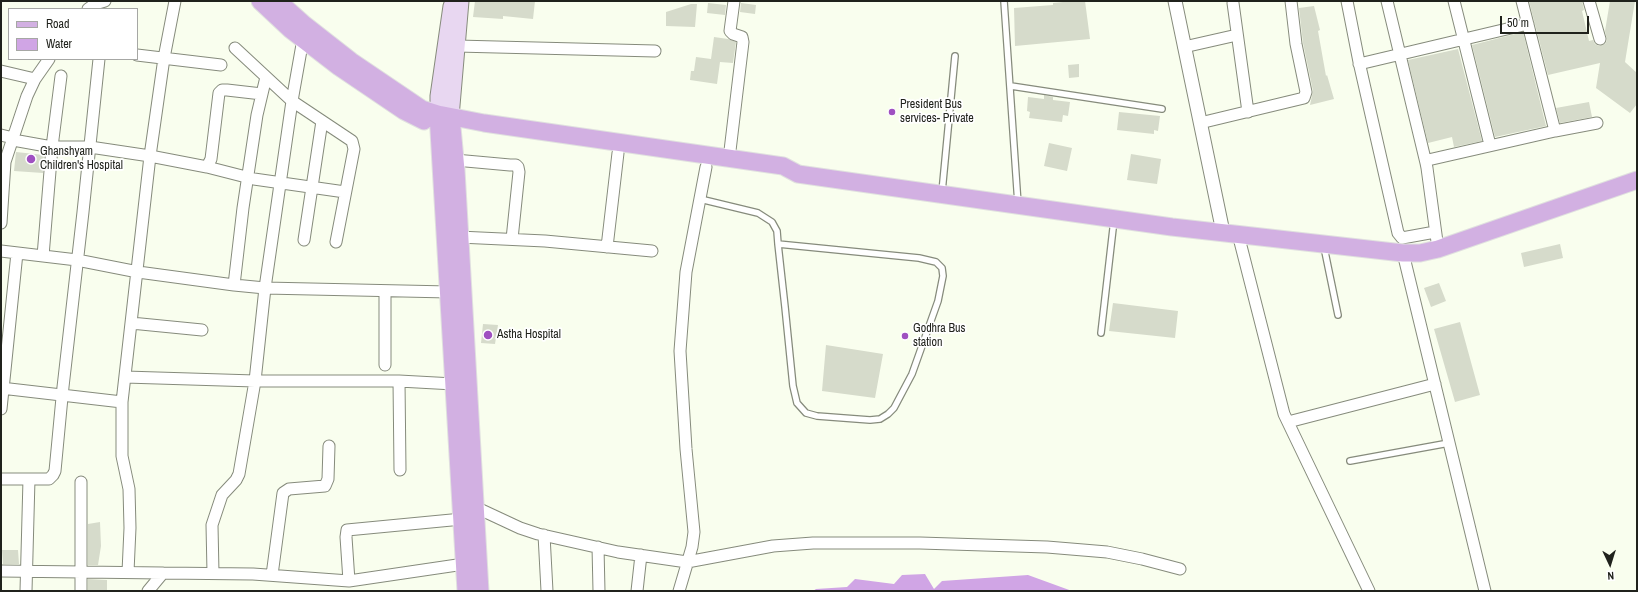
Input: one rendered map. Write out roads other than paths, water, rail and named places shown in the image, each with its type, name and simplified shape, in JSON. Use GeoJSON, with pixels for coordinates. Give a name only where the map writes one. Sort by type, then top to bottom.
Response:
{"type":"FeatureCollection","features":[{"type":"Feature","properties":{"kind":"main road"},"geometry":{"type":"LineString","coordinates":[[260,1],[303,39],[339,67],[388,101],[419,119],[445,121],[783,166],[798,174]]}},
{"type":"Feature","properties":{"kind":"main road"},"geometry":{"type":"LineString","coordinates":[[278,1],[305,25],[351,61],[422,109],[445,121],[618,153],[780,177],[798,174],[1114,218],[1403,253],[1420,253],[1438,249],[1637,180]]}},
{"type":"Feature","properties":{"kind":"main road"},"geometry":{"type":"LineString","coordinates":[[452,1],[438,96],[455,160],[480,591]]}},
{"type":"Feature","properties":{"kind":"main road"},"geometry":{"type":"LineString","coordinates":[[461,1],[457,46],[445,121],[442,169],[466,591]]}},
{"type":"Feature","properties":{"kind":"street"},"geometry":{"type":"LineString","coordinates":[[89,8],[95,4],[106,1]]}},
{"type":"Feature","properties":{"kind":"street"},"geometry":{"type":"LineString","coordinates":[[128,572],[130,528],[129,489],[122,456],[122,402],[150,156],[164,58],[175,1]]}},
{"type":"Feature","properties":{"kind":"street"},"geometry":{"type":"LineString","coordinates":[[729,159],[744,42],[742,37],[733,34],[730,31],[734,1]]}},
{"type":"Feature","properties":{"kind":"street"},"geometry":{"type":"LineString","coordinates":[[1175,1],[1200,123],[1284,414],[1369,591]]}},
{"type":"Feature","properties":{"kind":"street"},"geometry":{"type":"LineString","coordinates":[[1200,123],[1304,98],[1306,94],[1296,44],[1290,1]]}},
{"type":"Feature","properties":{"kind":"street"},"geometry":{"type":"LineString","coordinates":[[1347,1],[1359,64],[1398,233],[1402,238],[1435,232]]}},
{"type":"Feature","properties":{"kind":"street"},"geometry":{"type":"LineString","coordinates":[[1387,1],[1426,163],[1438,249]]}},
{"type":"Feature","properties":{"kind":"street"},"geometry":{"type":"LineString","coordinates":[[1454,1],[1490,145]]}},
{"type":"Feature","properties":{"kind":"street"},"geometry":{"type":"LineString","coordinates":[[1522,1],[1555,131]]}},
{"type":"Feature","properties":{"kind":"street"},"geometry":{"type":"LineString","coordinates":[[1589,1],[1600,39]]}},
{"type":"Feature","properties":{"kind":"street"},"geometry":{"type":"LineString","coordinates":[[1233,3],[1248,112]]}},
{"type":"Feature","properties":{"kind":"street"},"geometry":{"type":"LineString","coordinates":[[1359,64],[1528,24]]}},
{"type":"Feature","properties":{"kind":"street"},"geometry":{"type":"LineString","coordinates":[[1184,47],[1237,35]]}},
{"type":"Feature","properties":{"kind":"street"},"geometry":{"type":"LineString","coordinates":[[212,573],[212,525],[222,495],[236,480],[239,474],[255,381],[265,288],[292,101],[303,39]]}},
{"type":"Feature","properties":{"kind":"street"},"geometry":{"type":"LineString","coordinates":[[457,46],[655,51]]}},
{"type":"Feature","properties":{"kind":"street"},"geometry":{"type":"LineString","coordinates":[[234,48],[292,101],[352,141],[354,144],[336,242]]}},
{"type":"Feature","properties":{"kind":"street"},"geometry":{"type":"LineString","coordinates":[[138,55],[220,65]]}},
{"type":"Feature","properties":{"kind":"street"},"geometry":{"type":"LineString","coordinates":[[1,223],[5,162],[27,96],[35,79],[48,60]]}},
{"type":"Feature","properties":{"kind":"street"},"geometry":{"type":"LineString","coordinates":[[1,479],[49,478],[55,471],[62,394],[99,60]]}},
{"type":"Feature","properties":{"kind":"street"},"geometry":{"type":"LineString","coordinates":[[1,71],[35,79]]}},
{"type":"Feature","properties":{"kind":"street"},"geometry":{"type":"LineString","coordinates":[[43,256],[52,147],[61,76]]}},
{"type":"Feature","properties":{"kind":"street"},"geometry":{"type":"LineString","coordinates":[[234,285],[248,178],[266,77]]}},
{"type":"Feature","properties":{"kind":"street"},"geometry":{"type":"LineString","coordinates":[[207,167],[211,159],[219,93],[222,90],[226,90],[262,94]]}},
{"type":"Feature","properties":{"kind":"street"},"geometry":{"type":"LineString","coordinates":[[304,240],[322,121]]}},
{"type":"Feature","properties":{"kind":"street"},"geometry":{"type":"LineString","coordinates":[[1426,163],[1432,159],[1490,145],[1597,123]]}},
{"type":"Feature","properties":{"kind":"street"},"geometry":{"type":"LineString","coordinates":[[1,135],[13,138],[14,140],[52,147],[90,147],[150,156],[207,167],[248,178],[345,192]]}},
{"type":"Feature","properties":{"kind":"street"},"geometry":{"type":"LineString","coordinates":[[607,247],[618,153]]}},
{"type":"Feature","properties":{"kind":"street"},"geometry":{"type":"LineString","coordinates":[[455,160],[516,165],[518,168],[512,240]]}},
{"type":"Feature","properties":{"kind":"street"},"geometry":{"type":"LineString","coordinates":[[679,591],[692,547],[694,532],[686,449],[680,351],[686,272],[706,167]]}},
{"type":"Feature","properties":{"kind":"street"},"geometry":{"type":"LineString","coordinates":[[459,238],[545,241],[652,251]]}},
{"type":"Feature","properties":{"kind":"street"},"geometry":{"type":"LineString","coordinates":[[1,250],[17,254],[77,260],[138,272],[265,288],[449,292]]}},
{"type":"Feature","properties":{"kind":"street"},"geometry":{"type":"LineString","coordinates":[[1403,253],[1486,591]]}},
{"type":"Feature","properties":{"kind":"street"},"geometry":{"type":"LineString","coordinates":[[1,409],[17,254]]}},
{"type":"Feature","properties":{"kind":"street"},"geometry":{"type":"LineString","coordinates":[[385,291],[385,365]]}},
{"type":"Feature","properties":{"kind":"street"},"geometry":{"type":"LineString","coordinates":[[131,324],[202,330]]}},
{"type":"Feature","properties":{"kind":"street"},"geometry":{"type":"LineString","coordinates":[[125,376],[255,381],[399,381],[454,384]]}},
{"type":"Feature","properties":{"kind":"street"},"geometry":{"type":"LineString","coordinates":[[399,381],[400,470]]}},
{"type":"Feature","properties":{"kind":"street"},"geometry":{"type":"LineString","coordinates":[[1288,422],[1435,384]]}},
{"type":"Feature","properties":{"kind":"street"},"geometry":{"type":"LineString","coordinates":[[2,388],[122,402]]}},
{"type":"Feature","properties":{"kind":"street"},"geometry":{"type":"LineString","coordinates":[[272,575],[283,493],[289,489],[325,486],[328,479],[328,446]]}},
{"type":"Feature","properties":{"kind":"street"},"geometry":{"type":"LineString","coordinates":[[26,591],[29,479]]}},
{"type":"Feature","properties":{"kind":"street"},"geometry":{"type":"LineString","coordinates":[[81,482],[81,591]]}},
{"type":"Feature","properties":{"kind":"street"},"geometry":{"type":"LineString","coordinates":[[475,508],[520,528],[544,535],[598,547],[687,562],[773,546],[813,542],[920,543],[1047,547],[1107,552],[1180,569]]}},
{"type":"Feature","properties":{"kind":"street"},"geometry":{"type":"LineString","coordinates":[[348,581],[347,530],[462,518]]}},
{"type":"Feature","properties":{"kind":"street"},"geometry":{"type":"LineString","coordinates":[[544,535],[547,591]]}},
{"type":"Feature","properties":{"kind":"street"},"geometry":{"type":"LineString","coordinates":[[598,547],[599,591]]}},
{"type":"Feature","properties":{"kind":"street"},"geometry":{"type":"LineString","coordinates":[[637,591],[641,555]]}},
{"type":"Feature","properties":{"kind":"street"},"geometry":{"type":"LineString","coordinates":[[1,571],[212,573],[272,575],[348,581],[464,564]]}},
{"type":"Feature","properties":{"kind":"street"},"geometry":{"type":"LineString","coordinates":[[148,591],[163,573]]}},
{"type":"Feature","properties":{"kind":"lane"},"geometry":{"type":"LineString","coordinates":[[1004,1],[1018,205]]}},
{"type":"Feature","properties":{"kind":"lane"},"geometry":{"type":"LineString","coordinates":[[942,195],[955,56]]}},
{"type":"Feature","properties":{"kind":"lane"},"geometry":{"type":"LineString","coordinates":[[1011,86],[1162,109]]}},
{"type":"Feature","properties":{"kind":"lane"},"geometry":{"type":"LineString","coordinates":[[700,199],[758,213],[772,222],[776,231],[778,244],[793,386],[797,403],[806,413],[817,416],[870,420],[880,419],[894,408],[912,374],[938,301],[944,276],[942,268],[936,262],[919,258],[778,244]]}},
{"type":"Feature","properties":{"kind":"lane"},"geometry":{"type":"LineString","coordinates":[[1101,333],[1114,218]]}},
{"type":"Feature","properties":{"kind":"lane"},"geometry":{"type":"LineString","coordinates":[[1324,244],[1338,315]]}},
{"type":"Feature","properties":{"kind":"lane"},"geometry":{"type":"LineString","coordinates":[[1350,461],[1450,442]]}},
{"type":"Feature","properties":{"kind":"water"},"geometry":{"type":"Polygon","coordinates":[[[925,574],[934,589],[942,581],[1028,575],[1072,591],[813,591],[816,589],[847,587],[855,579],[894,584],[902,575],[925,574]]]}},
{"type":"Feature","properties":{"kind":"place","name":"President Bus services- Private"},"geometry":{"type":"Point","coordinates":[892,112]}},
{"type":"Feature","properties":{"kind":"place","name":"Ghanshyam Children's Hospital"},"geometry":{"type":"Point","coordinates":[31,159]}},
{"type":"Feature","properties":{"kind":"place","name":"Astha Hospital"},"geometry":{"type":"Point","coordinates":[488,335]}},
{"type":"Feature","properties":{"kind":"place","name":"Godhra Bus station"},"geometry":{"type":"Point","coordinates":[905,336]}}]}
